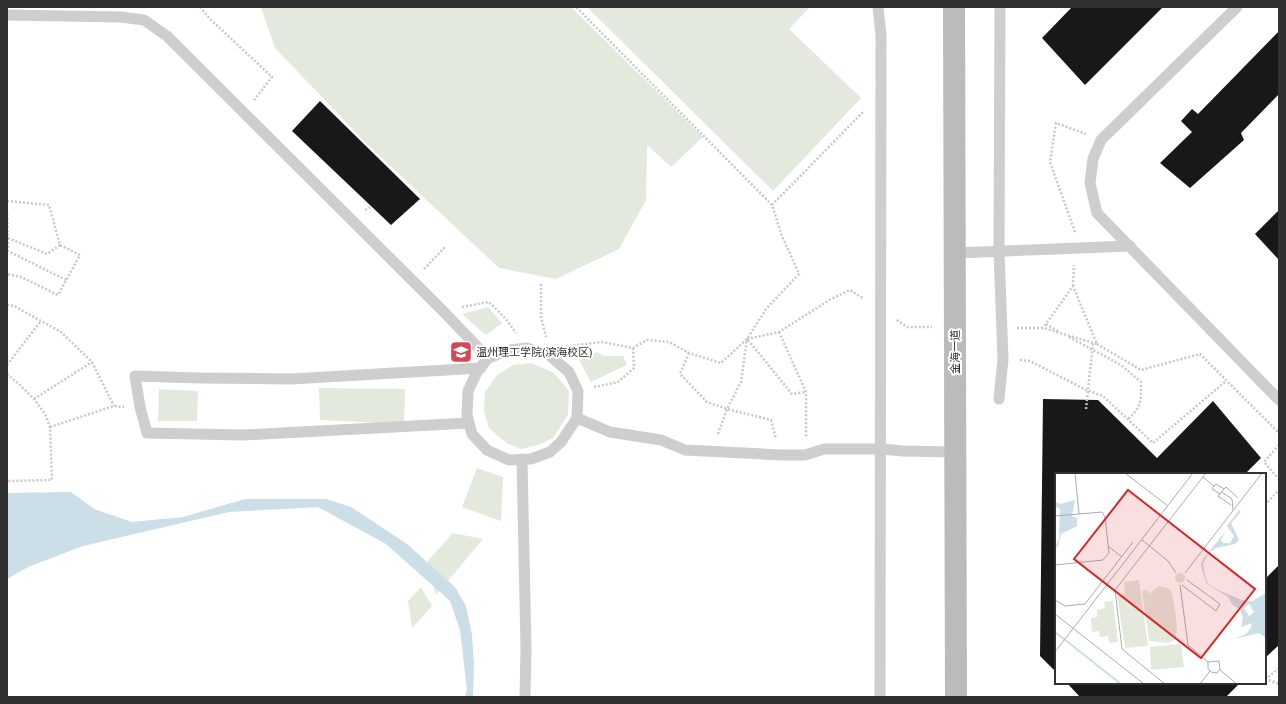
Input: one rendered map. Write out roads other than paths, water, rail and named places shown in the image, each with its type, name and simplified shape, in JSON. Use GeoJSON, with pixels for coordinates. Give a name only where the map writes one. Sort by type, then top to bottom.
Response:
{"type":"FeatureCollection","features":[{"type":"Feature","properties":{"kind":"street","name":"金海一道"},"geometry":{"type":"LineString","coordinates":[[954,7],[956,697]]}},
{"type":"Feature","properties":{"kind":"lane"},"geometry":{"type":"LineString","coordinates":[[878,7],[881,35],[880,697]]}},
{"type":"Feature","properties":{"kind":"lane"},"geometry":{"type":"LineString","coordinates":[[999,399],[1003,358],[999,251],[1000,7]]}},
{"type":"Feature","properties":{"kind":"lane"},"geometry":{"type":"LineString","coordinates":[[1237,7],[1101,140],[1093,159],[1090,183],[1097,213],[1279,400]]}},
{"type":"Feature","properties":{"kind":"lane"},"geometry":{"type":"LineString","coordinates":[[7,15],[121,17],[144,20],[167,36],[443,311],[488,358]]}},
{"type":"Feature","properties":{"kind":"lane"},"geometry":{"type":"LineString","coordinates":[[955,253],[1130,246]]}},
{"type":"Feature","properties":{"kind":"lane"},"geometry":{"type":"LineString","coordinates":[[527,348],[549,355],[569,372],[578,391],[577,418],[561,442],[550,452],[532,459],[509,460],[487,450],[472,434],[467,415],[468,391],[477,372],[488,358],[510,350],[527,348]]}},
{"type":"Feature","properties":{"kind":"lane"},"geometry":{"type":"LineString","coordinates":[[469,424],[243,435],[147,433],[140,407],[135,376],[291,379],[481,368]]}},
{"type":"Feature","properties":{"kind":"lane"},"geometry":{"type":"LineString","coordinates":[[577,418],[610,432],[661,440],[685,450],[780,455],[806,455],[824,449],[881,449],[955,452]]}},
{"type":"Feature","properties":{"kind":"lane"},"geometry":{"type":"LineString","coordinates":[[522,459],[526,648],[525,697]]}},
{"type":"Feature","properties":{"kind":"place","name":"温州理工学院(滨海校区)"},"geometry":{"type":"Point","coordinates":[461,352]}}]}
